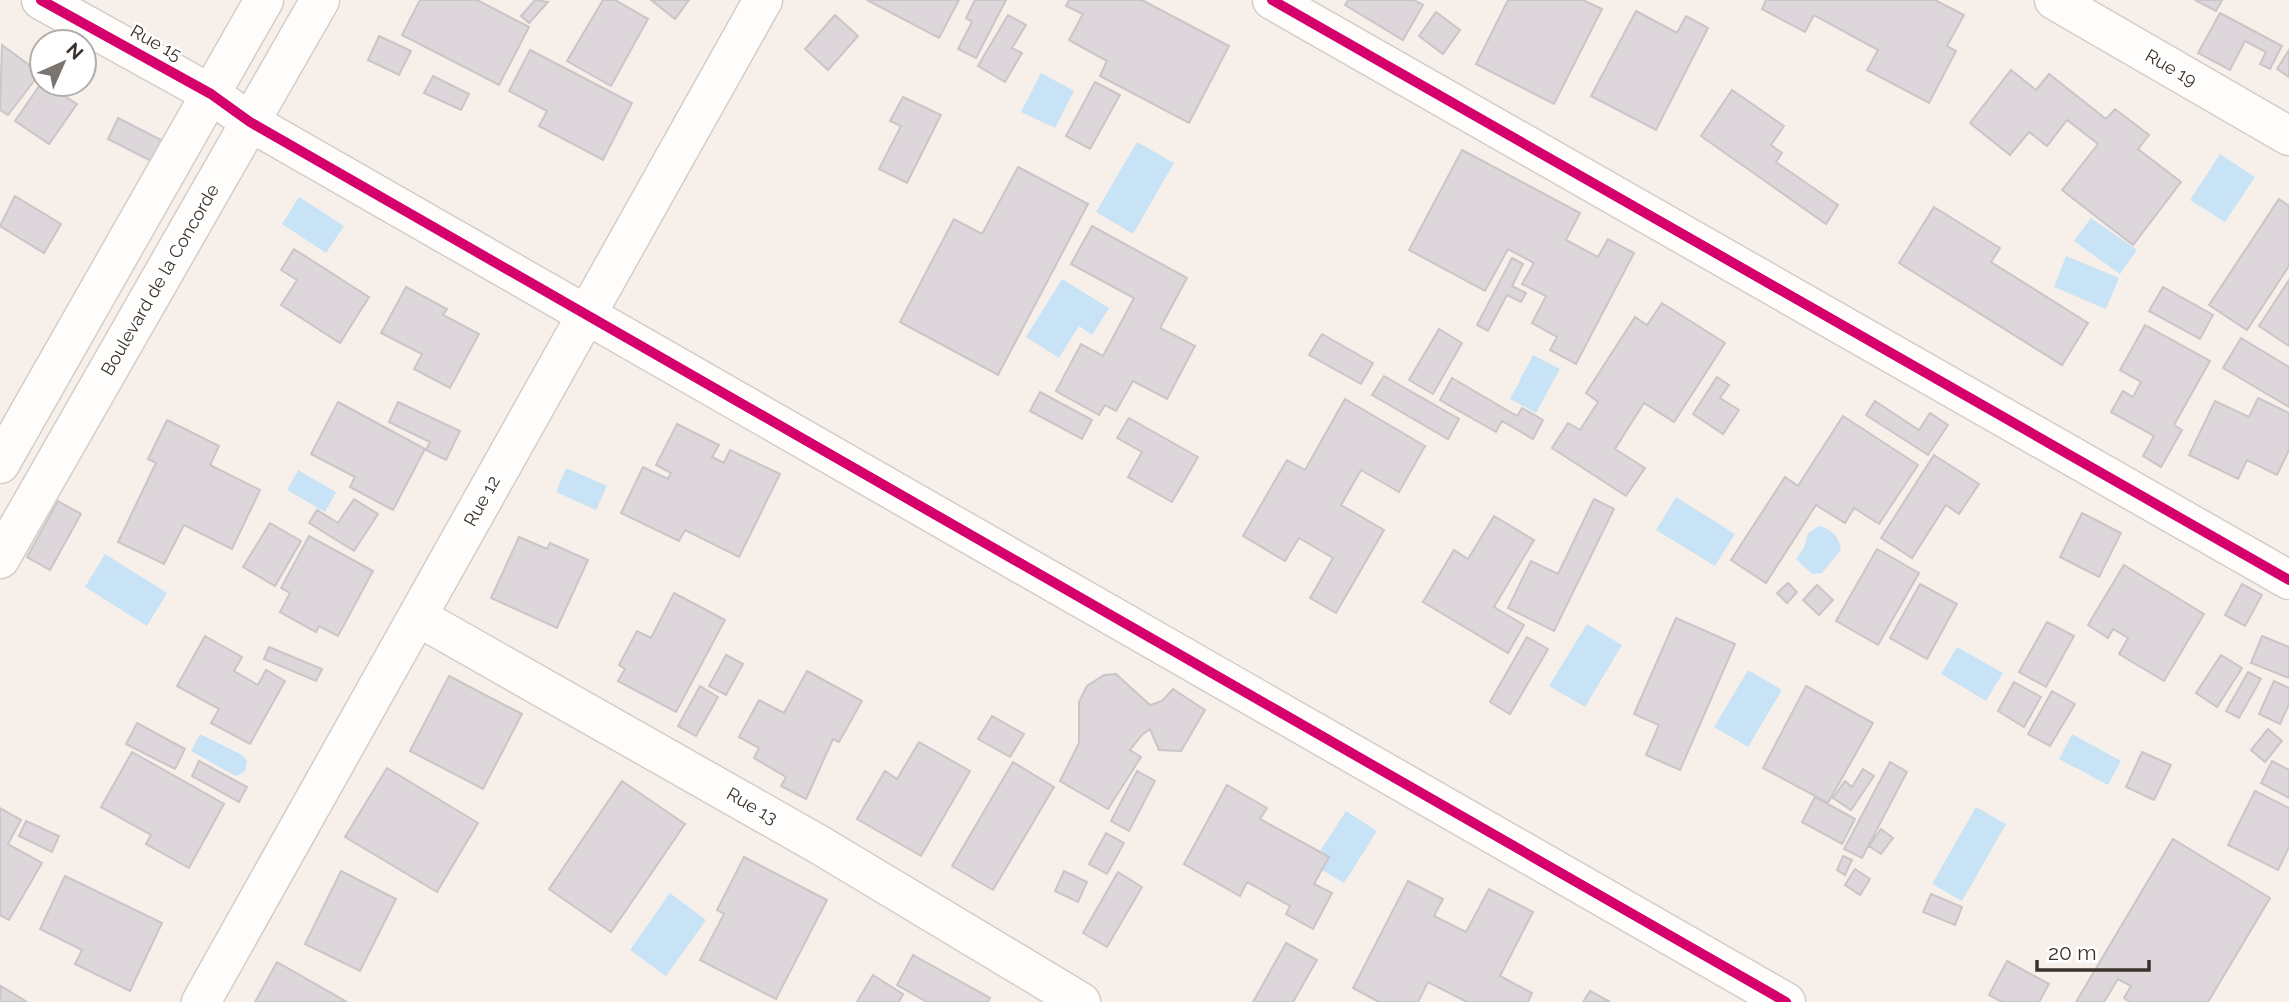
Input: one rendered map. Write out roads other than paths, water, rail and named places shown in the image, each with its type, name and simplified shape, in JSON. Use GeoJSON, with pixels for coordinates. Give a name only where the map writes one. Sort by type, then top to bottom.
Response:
{"type":"FeatureCollection","features":[{"type":"Feature","properties":{"kind":"street","name":"Rue 15"},"geometry":{"type":"LineString","coordinates":[[41,0],[211,94],[250,122],[1786,1002]]}},
{"type":"Feature","properties":{"kind":"street"},"geometry":{"type":"LineString","coordinates":[[0,464],[264,0]]}},
{"type":"Feature","properties":{"kind":"street","name":"Boulevard de la Concorde"},"geometry":{"type":"LineString","coordinates":[[0,559],[320,0]]}},
{"type":"Feature","properties":{"kind":"street","name":"Rue 12"},"geometry":{"type":"LineString","coordinates":[[201,1002],[418,617],[585,313],[764,0]]}},
{"type":"Feature","properties":{"kind":"street"},"geometry":{"type":"LineString","coordinates":[[1272,0],[2289,580]]}},
{"type":"Feature","properties":{"kind":"street","name":"Rue 19"},"geometry":{"type":"LineString","coordinates":[[2054,0],[2289,136]]}},
{"type":"Feature","properties":{"kind":"street","name":"Rue 13"},"geometry":{"type":"LineString","coordinates":[[418,617],[818,844],[1081,1002]]}},
{"type":"Feature","properties":{"kind":"water"},"geometry":{"type":"Polygon","coordinates":[[[1041,73],[1074,91],[1055,128],[1021,112],[1041,73]]]}},
{"type":"Feature","properties":{"kind":"water"},"geometry":{"type":"Polygon","coordinates":[[[1137,142],[1174,163],[1133,234],[1096,212],[1137,142]]]}},
{"type":"Feature","properties":{"kind":"water"},"geometry":{"type":"Polygon","coordinates":[[[2220,154],[2255,177],[2225,222],[2190,200],[2220,154]]]}},
{"type":"Feature","properties":{"kind":"water"},"geometry":{"type":"Polygon","coordinates":[[[299,197],[344,226],[326,253],[282,224],[299,197]]]}},
{"type":"Feature","properties":{"kind":"water"},"geometry":{"type":"Polygon","coordinates":[[[2091,218],[2137,250],[2120,274],[2074,241],[2091,218]]]}},
{"type":"Feature","properties":{"kind":"water"},"geometry":{"type":"Polygon","coordinates":[[[2066,256],[2119,278],[2106,309],[2054,287],[2066,256]]]}},
{"type":"Feature","properties":{"kind":"water"},"geometry":{"type":"Polygon","coordinates":[[[1062,279],[1109,308],[1092,335],[1079,326],[1059,358],[1026,337],[1062,279]]]}},
{"type":"Feature","properties":{"kind":"water"},"geometry":{"type":"Polygon","coordinates":[[[1533,355],[1560,369],[1536,413],[1510,399],[1533,355]]]}},
{"type":"Feature","properties":{"kind":"water"},"geometry":{"type":"Polygon","coordinates":[[[566,468],[607,486],[596,510],[556,492],[566,468]]]}},
{"type":"Feature","properties":{"kind":"water"},"geometry":{"type":"Polygon","coordinates":[[[298,470],[336,492],[325,512],[287,490],[298,470]]]}},
{"type":"Feature","properties":{"kind":"water"},"geometry":{"type":"Polygon","coordinates":[[[1676,497],[1735,534],[1715,566],[1656,530],[1676,497]]]}},
{"type":"Feature","properties":{"kind":"water"},"geometry":{"type":"Polygon","coordinates":[[[1819,526],[1834,534],[1841,550],[1822,573],[1812,574],[1796,559],[1804,548],[1808,533],[1819,526]]]}},
{"type":"Feature","properties":{"kind":"water"},"geometry":{"type":"Polygon","coordinates":[[[105,554],[167,593],[147,626],[85,587],[105,554]]]}},
{"type":"Feature","properties":{"kind":"water"},"geometry":{"type":"Polygon","coordinates":[[[1587,624],[1622,645],[1585,707],[1549,686],[1587,624]]]}},
{"type":"Feature","properties":{"kind":"water"},"geometry":{"type":"Polygon","coordinates":[[[1957,647],[2003,673],[1986,701],[1941,674],[1957,647]]]}},
{"type":"Feature","properties":{"kind":"water"},"geometry":{"type":"Polygon","coordinates":[[[1748,670],[1782,690],[1748,747],[1714,727],[1748,670]]]}},
{"type":"Feature","properties":{"kind":"water"},"geometry":{"type":"Polygon","coordinates":[[[200,734],[242,755],[247,761],[245,771],[237,776],[191,751],[200,734]]]}},
{"type":"Feature","properties":{"kind":"water"},"geometry":{"type":"Polygon","coordinates":[[[2072,734],[2121,761],[2108,785],[2059,759],[2072,734]]]}},
{"type":"Feature","properties":{"kind":"water"},"geometry":{"type":"Polygon","coordinates":[[[1976,807],[2006,824],[1962,901],[1932,884],[1976,807]]]}},
{"type":"Feature","properties":{"kind":"water"},"geometry":{"type":"Polygon","coordinates":[[[1346,811],[1377,831],[1344,883],[1322,870],[1329,857],[1320,851],[1346,811]]]}},
{"type":"Feature","properties":{"kind":"water"},"geometry":{"type":"Polygon","coordinates":[[[670,893],[706,920],[666,976],[630,950],[670,893]]]}}]}
